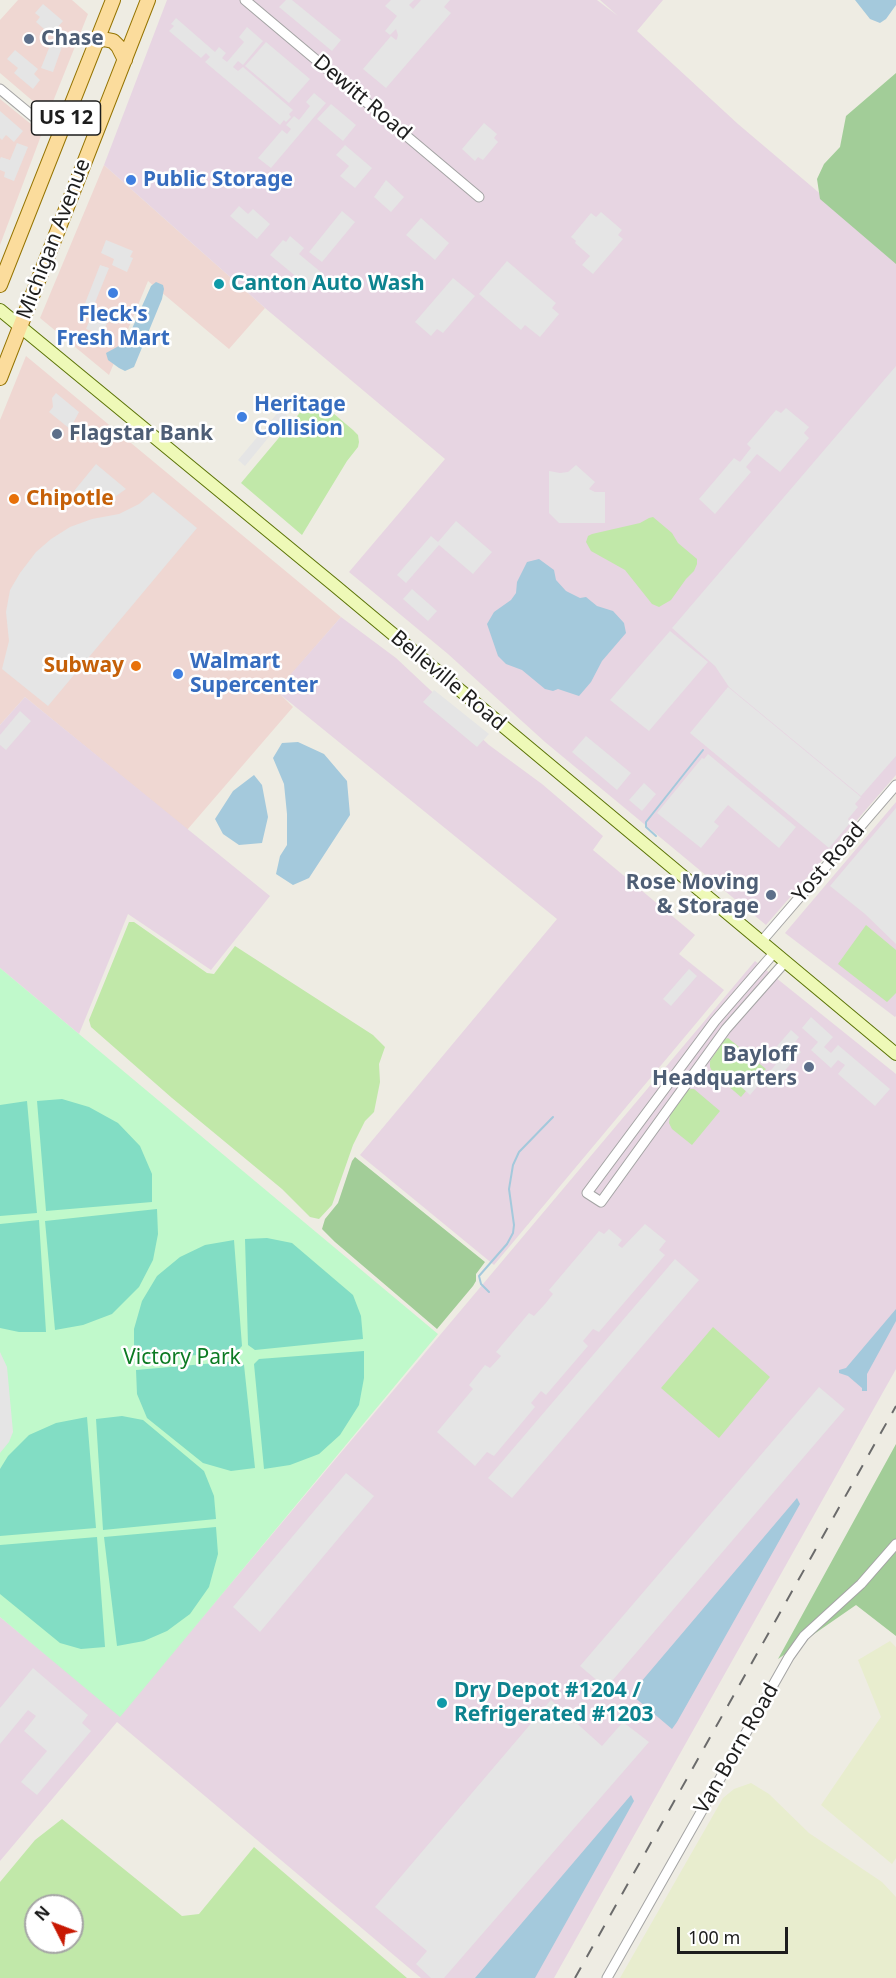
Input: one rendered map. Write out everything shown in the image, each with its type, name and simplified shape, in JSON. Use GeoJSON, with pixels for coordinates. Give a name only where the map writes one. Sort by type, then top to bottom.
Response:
{"type":"FeatureCollection","features":[{"type":"Feature","properties":{"kind":"main road","name":"Michigan Avenue"},"geometry":{"type":"LineString","coordinates":[[0,285],[113,0]]}},
{"type":"Feature","properties":{"kind":"main road","name":"Michigan Avenue"},"geometry":{"type":"LineString","coordinates":[[0,378],[148,0]]}},
{"type":"Feature","properties":{"kind":"main road"},"geometry":{"type":"LineString","coordinates":[[98,40],[113,41],[125,60]]}},
{"type":"Feature","properties":{"kind":"main road","name":"Belleville Road"},"geometry":{"type":"LineString","coordinates":[[0,310],[896,1054]]}},
{"type":"Feature","properties":{"kind":"street","name":"Dewitt Road"},"geometry":{"type":"LineString","coordinates":[[245,0],[479,196]]}},
{"type":"Feature","properties":{"kind":"street"},"geometry":{"type":"LineString","coordinates":[[0,89],[41,123],[61,132]]}},
{"type":"Feature","properties":{"kind":"street","name":"Yost Road"},"geometry":{"type":"LineString","coordinates":[[761,942],[896,785]]}},
{"type":"Feature","properties":{"kind":"street"},"geometry":{"type":"LineString","coordinates":[[774,953],[715,1022],[587,1193],[601,1202],[726,1029],[785,962]]}},
{"type":"Feature","properties":{"kind":"street"},"geometry":{"type":"LineString","coordinates":[[715,1022],[726,1029]]}},
{"type":"Feature","properties":{"kind":"street"},"geometry":{"type":"LineString","coordinates":[[684,1064],[695,1072]]}},
{"type":"Feature","properties":{"kind":"street"},"geometry":{"type":"LineString","coordinates":[[642,1120],[654,1129]]}},
{"type":"Feature","properties":{"kind":"street","name":"Van Born Road"},"geometry":{"type":"LineString","coordinates":[[608,1978],[794,1650],[814,1625],[861,1584],[896,1544]]}},
{"type":"Feature","properties":{"kind":"shaded area"},"geometry":{"type":"Polygon","coordinates":[[[18,0],[72,0],[88,14],[48,114],[0,73],[0,20],[18,0]]]}},
{"type":"Feature","properties":{"kind":"shaded area"},"geometry":{"type":"Polygon","coordinates":[[[167,0],[597,0],[618,16],[600,0],[663,0],[637,31],[738,124],[896,258],[896,775],[766,925],[545,742],[448,654],[349,572],[445,459],[265,308],[104,165],[167,0]]]}},
{"type":"Feature","properties":{"kind":"shaded area"},"geometry":{"type":"Polygon","coordinates":[[[286,0],[292,0],[341,40],[332,51],[279,7],[286,0]]]}},
{"type":"Feature","properties":{"kind":"shaded area"},"geometry":{"type":"Polygon","coordinates":[[[391,0],[414,0],[409,5],[413,9],[421,0],[450,0],[444,7],[451,13],[386,88],[363,69],[391,36],[397,39],[396,29],[390,35],[385,31],[397,16],[385,6],[391,0]]]}},
{"type":"Feature","properties":{"kind":"shaded area"},"geometry":{"type":"Polygon","coordinates":[[[43,4],[63,21],[51,35],[36,22],[40,17],[35,13],[43,4]]]}},
{"type":"Feature","properties":{"kind":"shaded area"},"geometry":{"type":"Polygon","coordinates":[[[176,18],[215,52],[219,47],[226,53],[222,58],[227,62],[244,42],[239,37],[247,27],[263,41],[243,65],[238,61],[233,67],[238,71],[243,67],[293,110],[289,114],[291,117],[280,125],[205,62],[210,57],[206,53],[201,58],[169,31],[174,26],[171,24],[176,18]]]}},
{"type":"Feature","properties":{"kind":"shaded area"},"geometry":{"type":"Polygon","coordinates":[[[53,38],[63,44],[53,72],[41,68],[53,38]]]}},
{"type":"Feature","properties":{"kind":"shaded area"},"geometry":{"type":"Polygon","coordinates":[[[266,42],[310,79],[289,103],[245,66],[266,42]]]}},
{"type":"Feature","properties":{"kind":"shaded area"},"geometry":{"type":"Polygon","coordinates":[[[15,50],[38,69],[34,74],[40,80],[33,89],[14,73],[18,68],[7,59],[15,50]]]}},
{"type":"Feature","properties":{"kind":"shaded area"},"geometry":{"type":"Polygon","coordinates":[[[314,93],[326,103],[271,168],[258,158],[282,130],[287,134],[291,129],[286,125],[294,116],[299,120],[310,106],[306,102],[314,93]]]}},
{"type":"Feature","properties":{"kind":"shaded area"},"geometry":{"type":"Polygon","coordinates":[[[0,99],[42,133],[0,245],[0,99]]]}},
{"type":"Feature","properties":{"kind":"shaded area"},"geometry":{"type":"Polygon","coordinates":[[[331,104],[356,125],[343,141],[317,119],[331,104]]]}},
{"type":"Feature","properties":{"kind":"shaded area"},"geometry":{"type":"Polygon","coordinates":[[[0,111],[23,131],[14,142],[6,135],[2,140],[0,138],[0,111]]]}},
{"type":"Feature","properties":{"kind":"shaded area"},"geometry":{"type":"Polygon","coordinates":[[[484,123],[497,134],[494,138],[498,142],[483,160],[478,157],[475,161],[462,149],[484,123]]]}},
{"type":"Feature","properties":{"kind":"shaded area"},"geometry":{"type":"Polygon","coordinates":[[[17,143],[28,147],[14,181],[4,177],[5,172],[0,170],[0,159],[1,157],[10,160],[17,143]]]}},
{"type":"Feature","properties":{"kind":"shaded area"},"geometry":{"type":"Polygon","coordinates":[[[345,145],[372,168],[355,188],[340,176],[349,166],[336,155],[345,145]]]}},
{"type":"Feature","properties":{"kind":"shaded area"},"geometry":{"type":"Polygon","coordinates":[[[104,165],[265,308],[229,349],[148,281],[109,375],[40,318],[104,165]]]}},
{"type":"Feature","properties":{"kind":"shaded area"},"geometry":{"type":"Polygon","coordinates":[[[386,180],[404,197],[391,212],[374,197],[386,180]]]}},
{"type":"Feature","properties":{"kind":"shaded area"},"geometry":{"type":"Polygon","coordinates":[[[239,206],[248,214],[253,209],[270,224],[257,239],[230,216],[239,206]]]}},
{"type":"Feature","properties":{"kind":"shaded area"},"geometry":{"type":"Polygon","coordinates":[[[342,211],[355,222],[322,262],[309,252],[342,211]]]}},
{"type":"Feature","properties":{"kind":"shaded area"},"geometry":{"type":"Polygon","coordinates":[[[601,212],[622,230],[618,235],[623,239],[593,274],[582,265],[590,256],[571,237],[591,213],[596,217],[601,212]]]}},
{"type":"Feature","properties":{"kind":"shaded area"},"geometry":{"type":"Polygon","coordinates":[[[421,218],[449,243],[435,260],[406,235],[421,218]]]}},
{"type":"Feature","properties":{"kind":"shaded area"},"geometry":{"type":"Polygon","coordinates":[[[290,236],[304,248],[299,254],[322,273],[310,288],[270,255],[283,240],[286,242],[290,236]]]}},
{"type":"Feature","properties":{"kind":"shaded area"},"geometry":{"type":"Polygon","coordinates":[[[106,240],[133,251],[130,257],[133,258],[127,272],[112,265],[114,259],[101,253],[106,240]]]}},
{"type":"Feature","properties":{"kind":"shaded area"},"geometry":{"type":"Polygon","coordinates":[[[507,261],[556,303],[552,308],[559,314],[540,337],[525,325],[521,330],[479,294],[507,261]]]}},
{"type":"Feature","properties":{"kind":"shaded area"},"geometry":{"type":"Polygon","coordinates":[[[100,265],[109,268],[92,310],[84,306],[100,265]]]}},
{"type":"Feature","properties":{"kind":"shaded area"},"geometry":{"type":"Polygon","coordinates":[[[453,278],[475,296],[443,333],[437,329],[431,336],[415,322],[453,278]]]}},
{"type":"Feature","properties":{"kind":"shaded area"},"geometry":{"type":"Polygon","coordinates":[[[94,309],[110,316],[102,335],[86,329],[94,309]]]}},
{"type":"Feature","properties":{"kind":"shaded area"},"geometry":{"type":"Polygon","coordinates":[[[26,356],[341,617],[277,691],[293,707],[187,830],[25,697],[0,725],[0,420],[26,356]]]}},
{"type":"Feature","properties":{"kind":"shaded area"},"geometry":{"type":"Polygon","coordinates":[[[896,366],[896,756],[861,796],[729,687],[715,666],[672,628],[896,366]]]}},
{"type":"Feature","properties":{"kind":"shaded area"},"geometry":{"type":"Polygon","coordinates":[[[56,393],[79,412],[70,429],[49,412],[53,407],[52,398],[56,393]]]}},
{"type":"Feature","properties":{"kind":"shaded area"},"geometry":{"type":"Polygon","coordinates":[[[786,408],[809,427],[804,433],[809,438],[780,472],[757,454],[746,467],[751,472],[715,514],[699,499],[734,458],[740,462],[751,448],[747,444],[776,410],[781,413],[786,408]]]}},
{"type":"Feature","properties":{"kind":"shaded area"},"geometry":{"type":"Polygon","coordinates":[[[280,410],[287,415],[245,466],[238,460],[280,410]]]}},
{"type":"Feature","properties":{"kind":"shaded area"},"geometry":{"type":"Polygon","coordinates":[[[96,464],[126,489],[106,503],[89,504],[74,491],[96,464]]]}},
{"type":"Feature","properties":{"kind":"shaded area"},"geometry":{"type":"Polygon","coordinates":[[[576,465],[595,482],[589,489],[595,492],[605,492],[605,523],[559,523],[549,513],[549,471],[568,472],[576,465]]]}},
{"type":"Feature","properties":{"kind":"shaded area"},"geometry":{"type":"Polygon","coordinates":[[[153,492],[197,528],[48,706],[2,669],[9,641],[6,612],[10,590],[36,552],[51,539],[70,527],[92,519],[119,514],[139,504],[153,492]]]}},
{"type":"Feature","properties":{"kind":"shaded area"},"geometry":{"type":"Polygon","coordinates":[[[456,521],[492,552],[473,574],[439,545],[406,583],[397,575],[431,536],[438,542],[456,521]]]}},
{"type":"Feature","properties":{"kind":"shaded area"},"geometry":{"type":"Polygon","coordinates":[[[412,589],[437,611],[428,621],[403,599],[412,589]]]}},
{"type":"Feature","properties":{"kind":"shaded area"},"geometry":{"type":"Polygon","coordinates":[[[341,617],[396,658],[489,745],[542,784],[603,836],[593,850],[695,935],[679,954],[724,990],[494,1265],[360,1155],[557,919],[276,691],[341,617]]]}},
{"type":"Feature","properties":{"kind":"shaded area"},"geometry":{"type":"Polygon","coordinates":[[[670,631],[708,662],[649,731],[610,700],[670,631]]]}},
{"type":"Feature","properties":{"kind":"shaded area"},"geometry":{"type":"Polygon","coordinates":[[[728,687],[861,797],[855,804],[858,807],[848,819],[850,823],[829,848],[690,733],[728,687]]]}},
{"type":"Feature","properties":{"kind":"shaded area"},"geometry":{"type":"Polygon","coordinates":[[[434,690],[489,734],[477,747],[423,702],[434,690]]]}},
{"type":"Feature","properties":{"kind":"shaded area"},"geometry":{"type":"Polygon","coordinates":[[[25,697],[270,896],[211,970],[128,914],[79,1034],[0,968],[0,725],[25,697]]]}},
{"type":"Feature","properties":{"kind":"shaded area"},"geometry":{"type":"Polygon","coordinates":[[[20,711],[31,721],[6,750],[0,745],[0,735],[20,711]]]}},
{"type":"Feature","properties":{"kind":"shaded area"},"geometry":{"type":"Polygon","coordinates":[[[586,736],[631,773],[617,790],[572,752],[586,736]]]}},
{"type":"Feature","properties":{"kind":"shaded area"},"geometry":{"type":"Polygon","coordinates":[[[708,754],[796,827],[779,848],[728,805],[714,822],[719,826],[701,848],[657,813],[702,758],[704,759],[708,754]]]}},
{"type":"Feature","properties":{"kind":"shaded area"},"geometry":{"type":"Polygon","coordinates":[[[644,783],[656,794],[642,811],[629,800],[644,783]]]}},
{"type":"Feature","properties":{"kind":"shaded area"},"geometry":{"type":"Polygon","coordinates":[[[896,802],[896,1016],[895,1017],[785,933],[896,802]]]}},
{"type":"Feature","properties":{"kind":"shaded area"},"geometry":{"type":"Polygon","coordinates":[[[896,808],[896,944],[865,914],[830,886],[896,808]]]}},
{"type":"Feature","properties":{"kind":"shaded area"},"geometry":{"type":"Polygon","coordinates":[[[755,961],[896,1074],[896,1369],[554,1978],[421,1978],[117,1722],[0,1861],[0,1617],[120,1715],[755,961]]]}},
{"type":"Feature","properties":{"kind":"shaded area"},"geometry":{"type":"Polygon","coordinates":[[[689,969],[697,976],[671,1006],[663,999],[689,969]]]}},
{"type":"Feature","properties":{"kind":"shaded area"},"geometry":{"type":"Polygon","coordinates":[[[811,1017],[833,1037],[824,1047],[831,1053],[838,1045],[890,1089],[875,1106],[838,1074],[845,1065],[838,1060],[831,1068],[811,1050],[818,1042],[802,1028],[811,1017]]]}},
{"type":"Feature","properties":{"kind":"shaded area"},"geometry":{"type":"Polygon","coordinates":[[[791,1030],[799,1037],[793,1045],[801,1052],[769,1089],[761,1082],[750,1095],[742,1087],[757,1070],[765,1076],[772,1069],[780,1059],[772,1052],[791,1030]]]}},
{"type":"Feature","properties":{"kind":"shaded area"},"geometry":{"type":"Polygon","coordinates":[[[645,1224],[666,1241],[659,1250],[665,1255],[599,1332],[593,1329],[583,1341],[588,1346],[546,1395],[541,1391],[531,1403],[535,1407],[494,1456],[487,1452],[475,1466],[437,1432],[473,1389],[469,1385],[485,1365],[490,1368],[501,1356],[496,1352],[529,1313],[534,1316],[545,1304],[553,1294],[549,1290],[599,1231],[604,1234],[609,1229],[622,1240],[618,1245],[622,1248],[645,1224]]]}},
{"type":"Feature","properties":{"kind":"shaded area"},"geometry":{"type":"Polygon","coordinates":[[[675,1259],[699,1280],[512,1498],[488,1478],[675,1259]]]}},
{"type":"Feature","properties":{"kind":"shaded area"},"geometry":{"type":"Polygon","coordinates":[[[0,1352],[7,1367],[13,1432],[9,1442],[0,1453],[0,1352]]]}},
{"type":"Feature","properties":{"kind":"shaded area"},"geometry":{"type":"Polygon","coordinates":[[[819,1387],[845,1409],[606,1688],[580,1666],[819,1387]]]}},
{"type":"Feature","properties":{"kind":"shaded area"},"geometry":{"type":"Polygon","coordinates":[[[346,1473],[374,1496],[260,1632],[233,1607],[346,1473]]]}},
{"type":"Feature","properties":{"kind":"shaded area"},"geometry":{"type":"Polygon","coordinates":[[[33,1668],[88,1715],[82,1723],[91,1731],[37,1795],[21,1782],[47,1751],[24,1731],[36,1716],[28,1710],[0,1744],[0,1708],[33,1668]]]}},
{"type":"Feature","properties":{"kind":"shaded area"},"geometry":{"type":"Polygon","coordinates":[[[551,1700],[602,1746],[623,1722],[649,1742],[444,1978],[431,1978],[416,1964],[427,1951],[375,1907],[551,1700]]]}},
{"type":"Feature","properties":{"kind":"green space"},"geometry":{"type":"Polygon","coordinates":[[[896,73],[896,264],[820,199],[817,179],[824,164],[840,147],[846,116],[896,73]]]}},
{"type":"Feature","properties":{"kind":"green space"},"geometry":{"type":"Polygon","coordinates":[[[314,401],[320,402],[353,430],[358,435],[359,442],[302,535],[241,483],[303,409],[314,401]]]}},
{"type":"Feature","properties":{"kind":"green space"},"geometry":{"type":"Polygon","coordinates":[[[653,517],[697,559],[694,571],[671,600],[659,607],[652,604],[625,570],[591,551],[586,542],[588,536],[592,534],[640,523],[653,517]]]}},
{"type":"Feature","properties":{"kind":"green space"},"geometry":{"type":"Polygon","coordinates":[[[129,922],[134,922],[207,973],[214,974],[235,946],[373,1035],[385,1047],[379,1064],[380,1082],[374,1112],[365,1121],[353,1145],[332,1205],[319,1219],[310,1217],[282,1189],[91,1027],[89,1020],[129,922]]]}},
{"type":"Feature","properties":{"kind":"green space"},"geometry":{"type":"Polygon","coordinates":[[[866,925],[896,950],[896,993],[887,1002],[838,964],[866,925]]]}},
{"type":"Feature","properties":{"kind":"green space","name":"Victory Park"},"geometry":{"type":"Polygon","coordinates":[[[0,968],[438,1334],[120,1717],[0,1617],[0,968]]]}},
{"type":"Feature","properties":{"kind":"green space"},"geometry":{"type":"Polygon","coordinates":[[[728,1038],[766,1069],[762,1074],[757,1070],[742,1088],[746,1091],[741,1097],[713,1073],[710,1067],[710,1061],[728,1038]]]}},
{"type":"Feature","properties":{"kind":"green space"},"geometry":{"type":"Polygon","coordinates":[[[691,1089],[694,1089],[720,1111],[692,1145],[672,1129],[669,1123],[670,1115],[691,1089]]]}},
{"type":"Feature","properties":{"kind":"green space"},"geometry":{"type":"Polygon","coordinates":[[[62,1099],[89,1107],[118,1123],[140,1146],[152,1174],[152,1202],[46,1211],[37,1101],[62,1099]]]}},
{"type":"Feature","properties":{"kind":"green space"},"geometry":{"type":"Polygon","coordinates":[[[27,1101],[37,1213],[0,1216],[0,1105],[27,1101]]]}},
{"type":"Feature","properties":{"kind":"green space"},"geometry":{"type":"Polygon","coordinates":[[[355,1157],[485,1262],[476,1274],[473,1286],[437,1329],[322,1229],[325,1219],[338,1203],[355,1157]]]}},
{"type":"Feature","properties":{"kind":"green space"},"geometry":{"type":"Polygon","coordinates":[[[157,1209],[158,1234],[153,1260],[139,1287],[112,1314],[83,1325],[55,1330],[45,1221],[157,1209]]]}},
{"type":"Feature","properties":{"kind":"green space"},"geometry":{"type":"Polygon","coordinates":[[[39,1220],[46,1332],[19,1332],[0,1328],[0,1224],[39,1220]]]}},
{"type":"Feature","properties":{"kind":"green space"},"geometry":{"type":"Polygon","coordinates":[[[267,1238],[292,1243],[353,1295],[361,1316],[363,1339],[255,1350],[248,1345],[245,1239],[267,1238]]]}},
{"type":"Feature","properties":{"kind":"green space"},"geometry":{"type":"Polygon","coordinates":[[[234,1240],[242,1346],[236,1352],[134,1360],[134,1329],[142,1301],[157,1276],[180,1257],[205,1245],[234,1240]]]}},
{"type":"Feature","properties":{"kind":"green space"},"geometry":{"type":"Polygon","coordinates":[[[713,1327],[770,1377],[719,1438],[661,1388],[713,1327]]]}},
{"type":"Feature","properties":{"kind":"green space"},"geometry":{"type":"Polygon","coordinates":[[[364,1351],[364,1378],[359,1405],[340,1435],[319,1454],[290,1465],[264,1469],[254,1364],[259,1359],[364,1351]]]}},
{"type":"Feature","properties":{"kind":"green space"},"geometry":{"type":"Polygon","coordinates":[[[238,1361],[244,1365],[255,1468],[231,1471],[203,1463],[147,1418],[137,1394],[136,1370],[238,1361]]]}},
{"type":"Feature","properties":{"kind":"green space"},"geometry":{"type":"Polygon","coordinates":[[[122,1416],[143,1420],[204,1471],[214,1496],[216,1519],[103,1530],[96,1419],[122,1416]]]}},
{"type":"Feature","properties":{"kind":"green space"},"geometry":{"type":"Polygon","coordinates":[[[87,1417],[96,1528],[0,1536],[0,1469],[8,1456],[29,1435],[56,1423],[87,1417]]]}},
{"type":"Feature","properties":{"kind":"green space"},"geometry":{"type":"Polygon","coordinates":[[[896,1444],[896,1636],[856,1605],[778,1659],[896,1444]]]}},
{"type":"Feature","properties":{"kind":"green space"},"geometry":{"type":"Polygon","coordinates":[[[216,1527],[218,1554],[209,1587],[190,1614],[167,1631],[144,1641],[117,1646],[104,1537],[216,1527]]]}},
{"type":"Feature","properties":{"kind":"green space"},"geometry":{"type":"Polygon","coordinates":[[[97,1537],[105,1647],[81,1649],[60,1643],[0,1594],[0,1545],[97,1537]]]}},
{"type":"Feature","properties":{"kind":"green space"},"geometry":{"type":"Polygon","coordinates":[[[890,1641],[896,1647],[896,1858],[892,1864],[821,1805],[881,1717],[858,1660],[890,1641]]]}},
{"type":"Feature","properties":{"kind":"green space"},"geometry":{"type":"Polygon","coordinates":[[[751,1783],[769,1794],[809,1833],[882,1882],[896,1897],[896,1978],[620,1978],[723,1798],[734,1789],[751,1783]]]}},
{"type":"Feature","properties":{"kind":"green space"},"geometry":{"type":"Polygon","coordinates":[[[62,1819],[182,1916],[199,1914],[254,1847],[407,1978],[0,1978],[0,1882],[35,1840],[62,1819]]]}},
{"type":"Feature","properties":{"kind":"water"},"geometry":{"type":"Polygon","coordinates":[[[855,0],[896,0],[896,5],[886,19],[880,23],[870,19],[855,0]]]}},
{"type":"Feature","properties":{"kind":"water"},"geometry":{"type":"Polygon","coordinates":[[[156,282],[163,285],[162,299],[134,367],[125,371],[108,360],[106,353],[126,342],[151,286],[156,282]]]}},
{"type":"Feature","properties":{"kind":"water"},"geometry":{"type":"Polygon","coordinates":[[[539,559],[554,570],[556,580],[566,591],[580,598],[586,597],[597,606],[613,611],[624,623],[626,633],[602,661],[591,682],[579,696],[558,689],[553,691],[545,689],[522,670],[506,664],[498,656],[487,624],[494,612],[511,600],[516,593],[517,582],[527,562],[539,559]]]}},
{"type":"Feature","properties":{"kind":"water"},"geometry":{"type":"Polygon","coordinates":[[[298,742],[324,754],[347,781],[350,815],[309,878],[293,885],[276,874],[280,856],[287,845],[287,814],[284,784],[273,758],[282,743],[298,742]]]}},
{"type":"Feature","properties":{"kind":"water"},"geometry":{"type":"Polygon","coordinates":[[[254,775],[262,785],[268,817],[262,843],[239,845],[223,834],[215,819],[233,791],[254,775]]]}},
{"type":"Feature","properties":{"kind":"water"},"geometry":{"type":"Polygon","coordinates":[[[896,1309],[896,1321],[867,1374],[867,1391],[862,1391],[862,1388],[848,1376],[839,1373],[839,1370],[846,1368],[896,1309]]]}},
{"type":"Feature","properties":{"kind":"water"},"geometry":{"type":"Polygon","coordinates":[[[797,1498],[800,1504],[672,1729],[633,1696],[635,1689],[797,1498]]]}},
{"type":"Feature","properties":{"kind":"water"},"geometry":{"type":"Polygon","coordinates":[[[631,1795],[634,1801],[535,1978],[475,1978],[631,1795]]]}},
{"type":"Feature","properties":{"kind":"waterway"},"geometry":{"type":"LineString","coordinates":[[656,836],[646,827],[646,822],[703,750]]}},
{"type":"Feature","properties":{"kind":"waterway"},"geometry":{"type":"LineString","coordinates":[[489,1292],[481,1284],[479,1276],[507,1244],[513,1233],[509,1189],[513,1165],[519,1152],[553,1117]]}},
{"type":"Feature","properties":{"kind":"railway"},"geometry":{"type":"LineString","coordinates":[[575,1978],[896,1406]]}},
{"type":"Feature","properties":{"kind":"place","name":"Chase"},"geometry":{"type":"Point","coordinates":[29,39]}},
{"type":"Feature","properties":{"kind":"place","name":"Public Storage"},"geometry":{"type":"Point","coordinates":[131,180]}},
{"type":"Feature","properties":{"kind":"place","name":"Canton Auto Wash"},"geometry":{"type":"Point","coordinates":[219,284]}},
{"type":"Feature","properties":{"kind":"place","name":"Fleck's Fresh Mart"},"geometry":{"type":"Point","coordinates":[113,293]}},
{"type":"Feature","properties":{"kind":"place","name":"Heritage Collision"},"geometry":{"type":"Point","coordinates":[242,417]}},
{"type":"Feature","properties":{"kind":"place","name":"Flagstar Bank"},"geometry":{"type":"Point","coordinates":[57,434]}},
{"type":"Feature","properties":{"kind":"place","name":"Chipotle"},"geometry":{"type":"Point","coordinates":[14,499]}},
{"type":"Feature","properties":{"kind":"place","name":"Subway"},"geometry":{"type":"Point","coordinates":[136,666]}},
{"type":"Feature","properties":{"kind":"place","name":"Walmart Supercenter"},"geometry":{"type":"Point","coordinates":[178,674]}},
{"type":"Feature","properties":{"kind":"place","name":"Rose Moving & Storage"},"geometry":{"type":"Point","coordinates":[771,895]}},
{"type":"Feature","properties":{"kind":"place","name":"Bayloff Headquarters"},"geometry":{"type":"Point","coordinates":[809,1067]}},
{"type":"Feature","properties":{"kind":"place","name":"Dry Depot #1204 / Refrigerated #1203"},"geometry":{"type":"Point","coordinates":[442,1703]}}]}
